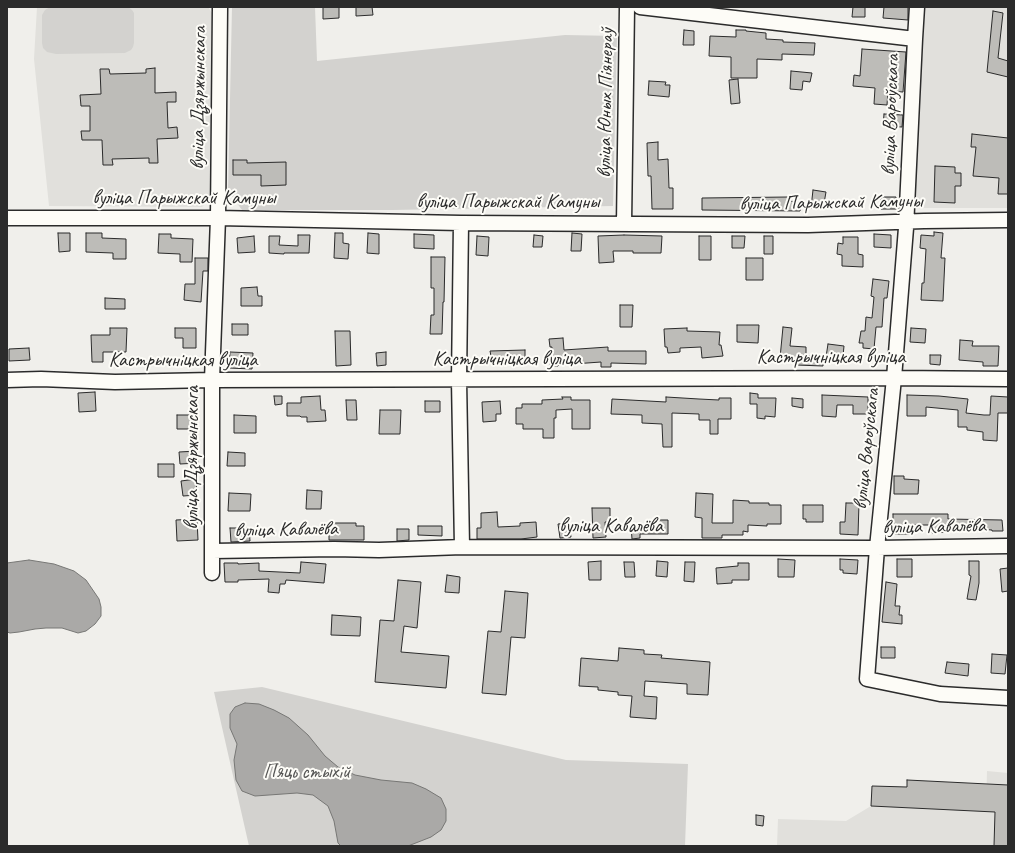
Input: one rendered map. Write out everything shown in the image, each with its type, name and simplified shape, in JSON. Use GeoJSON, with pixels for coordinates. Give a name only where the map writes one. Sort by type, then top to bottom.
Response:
{"type":"FeatureCollection","features":[{"type":"Feature","properties":{"kind":"street","name":"вуліца Дзяржынскага"},"geometry":{"type":"LineString","coordinates":[[212,573],[212,380],[218,218],[220,7]]}},
{"type":"Feature","properties":{"kind":"street","name":"вуліца Юных Піянераў"},"geometry":{"type":"LineString","coordinates":[[624,224],[627,7]]}},
{"type":"Feature","properties":{"kind":"street"},"geometry":{"type":"LineString","coordinates":[[640,7],[914,39]]}},
{"type":"Feature","properties":{"kind":"street","name":"вуліца Вароўскага"},"geometry":{"type":"LineString","coordinates":[[917,7],[914,39],[907,222],[894,378],[877,548],[867,679],[940,694],[1008,698]]}},
{"type":"Feature","properties":{"kind":"street","name":"вуліца Парыжскай Камуны"},"geometry":{"type":"LineString","coordinates":[[7,218],[218,218],[461,223],[808,225],[1008,220]]}},
{"type":"Feature","properties":{"kind":"street"},"geometry":{"type":"LineString","coordinates":[[461,223],[460,380],[462,547]]}},
{"type":"Feature","properties":{"kind":"street","name":"Кастрычніцкая вуліца"},"geometry":{"type":"LineString","coordinates":[[7,380],[41,379],[115,382],[212,380],[1008,379]]}},
{"type":"Feature","properties":{"kind":"street","name":"вуліца Кавалёва"},"geometry":{"type":"LineString","coordinates":[[213,551],[334,549],[379,550],[462,547],[877,548],[1008,546]]}},
{"type":"Feature","properties":{"kind":"shaded area"},"geometry":{"type":"Polygon","coordinates":[[[37,7],[208,7],[213,14],[213,197],[202,207],[49,206],[34,59],[37,7]]]}},
{"type":"Feature","properties":{"kind":"shaded area"},"geometry":{"type":"Polygon","coordinates":[[[914,7],[1008,7],[1008,208],[911,209],[914,7]]]}},
{"type":"Feature","properties":{"kind":"shaded area"},"geometry":{"type":"Polygon","coordinates":[[[29,560],[54,564],[74,571],[86,580],[99,599],[101,607],[101,616],[95,624],[86,631],[78,633],[62,628],[35,629],[10,633],[7,632],[7,563],[29,560]]]}},
{"type":"Feature","properties":{"kind":"shaded area"},"geometry":{"type":"Polygon","coordinates":[[[245,703],[259,704],[289,718],[308,735],[325,756],[338,767],[355,775],[381,780],[412,783],[441,798],[446,809],[446,821],[441,830],[431,837],[408,846],[341,846],[338,843],[334,821],[328,806],[313,795],[297,793],[255,796],[242,791],[236,780],[234,760],[237,744],[230,728],[230,714],[235,707],[245,703]]]}},
{"type":"Feature","properties":{"kind":"shaded area"},"geometry":{"type":"Polygon","coordinates":[[[987,771],[1008,773],[1008,846],[777,846],[778,819],[846,821],[871,806],[986,811],[987,771]]]}},
{"type":"Feature","properties":{"kind":"green space"},"geometry":{"type":"Polygon","coordinates":[[[50,7],[128,7],[134,13],[133,47],[125,53],[56,54],[47,52],[43,48],[42,43],[42,15],[45,10],[50,7]]]}},
{"type":"Feature","properties":{"kind":"green space"},"geometry":{"type":"Polygon","coordinates":[[[232,7],[315,7],[317,61],[565,35],[617,36],[613,206],[393,210],[242,210],[228,191],[232,7]]]}},
{"type":"Feature","properties":{"kind":"green space","name":"Пяць стыхій"},"geometry":{"type":"Polygon","coordinates":[[[262,687],[566,760],[688,764],[685,846],[249,846],[214,692],[262,687]]]}},
{"type":"Feature","properties":{"kind":"building"},"geometry":{"type":"Polygon","coordinates":[[[323,7],[339,7],[339,18],[323,19],[323,7]]]}},
{"type":"Feature","properties":{"kind":"building"},"geometry":{"type":"Polygon","coordinates":[[[356,7],[372,7],[373,15],[356,16],[356,7]]]}},
{"type":"Feature","properties":{"kind":"building"},"geometry":{"type":"Polygon","coordinates":[[[853,7],[865,7],[865,17],[852,17],[853,7]]]}},
{"type":"Feature","properties":{"kind":"building"},"geometry":{"type":"Polygon","coordinates":[[[884,7],[908,7],[908,20],[883,18],[884,7]]]}},
{"type":"Feature","properties":{"kind":"building"},"geometry":{"type":"Polygon","coordinates":[[[993,11],[1003,13],[998,58],[1008,61],[1008,77],[987,72],[993,11]]]}},
{"type":"Feature","properties":{"kind":"building"},"geometry":{"type":"Polygon","coordinates":[[[684,30],[694,31],[694,45],[683,45],[684,30]]]}},
{"type":"Feature","properties":{"kind":"building"},"geometry":{"type":"Polygon","coordinates":[[[736,30],[766,33],[766,39],[783,40],[783,42],[815,43],[814,55],[782,54],[782,60],[757,59],[757,78],[731,78],[731,57],[709,56],[710,36],[736,37],[736,30]]]}},
{"type":"Feature","properties":{"kind":"building"},"geometry":{"type":"Polygon","coordinates":[[[862,49],[906,52],[903,92],[888,91],[887,105],[874,104],[875,88],[853,86],[854,75],[860,76],[862,49]]]}},
{"type":"Feature","properties":{"kind":"building"},"geometry":{"type":"Polygon","coordinates":[[[155,68],[155,93],[176,92],[176,102],[167,102],[168,128],[177,127],[178,138],[157,139],[158,163],[149,163],[149,158],[112,159],[113,165],[103,165],[102,140],[82,140],[81,131],[90,131],[90,106],[81,106],[80,95],[101,94],[100,69],[109,69],[110,74],[146,73],[146,69],[155,68]]]}},
{"type":"Feature","properties":{"kind":"building"},"geometry":{"type":"Polygon","coordinates":[[[791,71],[812,73],[810,82],[803,81],[802,90],[790,89],[791,71]]]}},
{"type":"Feature","properties":{"kind":"building"},"geometry":{"type":"Polygon","coordinates":[[[738,79],[740,103],[731,104],[729,80],[738,79]]]}},
{"type":"Feature","properties":{"kind":"building"},"geometry":{"type":"Polygon","coordinates":[[[649,81],[666,82],[665,85],[670,85],[669,97],[648,95],[649,81]]]}},
{"type":"Feature","properties":{"kind":"building"},"geometry":{"type":"Polygon","coordinates":[[[884,114],[903,115],[902,127],[883,126],[884,114]]]}},
{"type":"Feature","properties":{"kind":"building"},"geometry":{"type":"Polygon","coordinates":[[[972,134],[1008,138],[1008,194],[998,194],[999,178],[973,176],[976,147],[971,147],[972,134]]]}},
{"type":"Feature","properties":{"kind":"building"},"geometry":{"type":"Polygon","coordinates":[[[658,142],[658,160],[668,159],[669,188],[673,188],[673,209],[652,209],[651,176],[648,176],[647,143],[658,142]]]}},
{"type":"Feature","properties":{"kind":"building"},"geometry":{"type":"Polygon","coordinates":[[[233,160],[247,160],[247,163],[286,162],[286,185],[261,186],[261,175],[233,175],[233,160]]]}},
{"type":"Feature","properties":{"kind":"building"},"geometry":{"type":"Polygon","coordinates":[[[935,166],[955,167],[955,173],[961,173],[961,186],[955,186],[955,203],[934,202],[935,166]]]}},
{"type":"Feature","properties":{"kind":"building"},"geometry":{"type":"Polygon","coordinates":[[[813,190],[826,192],[823,209],[811,208],[813,190]]]}},
{"type":"Feature","properties":{"kind":"building"},"geometry":{"type":"Polygon","coordinates":[[[789,197],[788,201],[801,202],[800,211],[702,210],[702,198],[789,197]]]}},
{"type":"Feature","properties":{"kind":"building"},"geometry":{"type":"Polygon","coordinates":[[[881,197],[896,197],[897,209],[881,209],[881,197]]]}},
{"type":"Feature","properties":{"kind":"building"},"geometry":{"type":"Polygon","coordinates":[[[934,232],[943,233],[941,258],[945,258],[943,301],[921,300],[922,283],[924,283],[926,249],[920,248],[921,235],[934,236],[934,232]]]}},
{"type":"Feature","properties":{"kind":"building"},"geometry":{"type":"Polygon","coordinates":[[[58,233],[70,233],[70,251],[59,252],[58,233]]]}},
{"type":"Feature","properties":{"kind":"building"},"geometry":{"type":"Polygon","coordinates":[[[86,233],[102,233],[102,238],[126,239],[126,259],[113,259],[113,253],[86,252],[86,233]]]}},
{"type":"Feature","properties":{"kind":"building"},"geometry":{"type":"Polygon","coordinates":[[[335,233],[343,233],[343,243],[349,244],[348,259],[334,258],[335,233]]]}},
{"type":"Feature","properties":{"kind":"building"},"geometry":{"type":"Polygon","coordinates":[[[368,233],[379,234],[379,254],[367,253],[368,233]]]}},
{"type":"Feature","properties":{"kind":"building"},"geometry":{"type":"Polygon","coordinates":[[[572,233],[582,234],[581,251],[571,251],[572,233]]]}},
{"type":"Feature","properties":{"kind":"building"},"geometry":{"type":"Polygon","coordinates":[[[159,234],[171,234],[171,238],[193,239],[192,262],[180,262],[180,254],[158,253],[159,234]]]}},
{"type":"Feature","properties":{"kind":"building"},"geometry":{"type":"Polygon","coordinates":[[[414,234],[434,235],[434,249],[414,248],[414,234]]]}},
{"type":"Feature","properties":{"kind":"building"},"geometry":{"type":"Polygon","coordinates":[[[874,234],[891,235],[891,248],[874,247],[874,234]]]}},
{"type":"Feature","properties":{"kind":"building"},"geometry":{"type":"Polygon","coordinates":[[[298,235],[310,235],[309,253],[269,253],[269,236],[280,236],[279,245],[298,246],[298,235]]]}},
{"type":"Feature","properties":{"kind":"building"},"geometry":{"type":"Polygon","coordinates":[[[534,235],[543,236],[542,247],[533,247],[534,235]]]}},
{"type":"Feature","properties":{"kind":"building"},"geometry":{"type":"Polygon","coordinates":[[[254,236],[255,252],[238,253],[237,238],[254,236]]]}},
{"type":"Feature","properties":{"kind":"building"},"geometry":{"type":"Polygon","coordinates":[[[477,236],[489,237],[488,256],[476,255],[477,236]]]}},
{"type":"Feature","properties":{"kind":"building"},"geometry":{"type":"Polygon","coordinates":[[[598,236],[662,236],[661,253],[613,251],[614,262],[599,263],[598,236]]]}},
{"type":"Feature","properties":{"kind":"building"},"geometry":{"type":"Polygon","coordinates":[[[699,236],[711,236],[711,260],[699,260],[699,236]]]}},
{"type":"Feature","properties":{"kind":"building"},"geometry":{"type":"Polygon","coordinates":[[[732,236],[745,236],[744,248],[732,248],[732,236]]]}},
{"type":"Feature","properties":{"kind":"building"},"geometry":{"type":"Polygon","coordinates":[[[764,236],[773,236],[773,254],[764,254],[764,236]]]}},
{"type":"Feature","properties":{"kind":"building"},"geometry":{"type":"Polygon","coordinates":[[[843,237],[858,237],[858,254],[863,255],[863,267],[842,266],[842,255],[837,254],[838,243],[843,244],[843,237]]]}},
{"type":"Feature","properties":{"kind":"building"},"geometry":{"type":"Polygon","coordinates":[[[431,257],[445,257],[442,334],[430,334],[431,315],[434,315],[434,288],[431,288],[431,257]]]}},
{"type":"Feature","properties":{"kind":"building"},"geometry":{"type":"Polygon","coordinates":[[[195,258],[208,258],[208,271],[203,271],[201,302],[184,300],[185,284],[195,284],[195,258]]]}},
{"type":"Feature","properties":{"kind":"building"},"geometry":{"type":"Polygon","coordinates":[[[746,258],[763,258],[763,280],[746,280],[746,258]]]}},
{"type":"Feature","properties":{"kind":"building"},"geometry":{"type":"Polygon","coordinates":[[[873,279],[889,281],[887,298],[884,298],[882,327],[876,327],[874,349],[863,348],[863,343],[859,343],[861,331],[865,331],[866,317],[872,318],[874,297],[871,296],[873,279]]]}},
{"type":"Feature","properties":{"kind":"building"},"geometry":{"type":"Polygon","coordinates":[[[257,287],[258,296],[262,296],[262,306],[241,306],[241,288],[257,287]]]}},
{"type":"Feature","properties":{"kind":"building"},"geometry":{"type":"Polygon","coordinates":[[[105,298],[125,299],[125,309],[105,309],[105,298]]]}},
{"type":"Feature","properties":{"kind":"building"},"geometry":{"type":"Polygon","coordinates":[[[620,305],[633,305],[632,327],[620,327],[620,305]]]}},
{"type":"Feature","properties":{"kind":"building"},"geometry":{"type":"Polygon","coordinates":[[[232,324],[248,324],[248,335],[232,335],[232,324]]]}},
{"type":"Feature","properties":{"kind":"building"},"geometry":{"type":"Polygon","coordinates":[[[737,325],[759,325],[758,343],[737,342],[737,325]]]}},
{"type":"Feature","properties":{"kind":"building"},"geometry":{"type":"Polygon","coordinates":[[[783,327],[792,328],[790,346],[806,347],[806,356],[823,355],[823,366],[796,365],[796,362],[793,362],[793,359],[780,358],[783,327]]]}},
{"type":"Feature","properties":{"kind":"building"},"geometry":{"type":"Polygon","coordinates":[[[110,328],[127,328],[126,352],[103,352],[103,362],[92,362],[91,335],[110,335],[110,328]]]}},
{"type":"Feature","properties":{"kind":"building"},"geometry":{"type":"Polygon","coordinates":[[[175,328],[196,328],[196,348],[183,348],[183,338],[175,338],[175,328]]]}},
{"type":"Feature","properties":{"kind":"building"},"geometry":{"type":"Polygon","coordinates":[[[687,328],[687,331],[720,332],[719,345],[721,345],[723,356],[702,358],[701,347],[680,348],[680,352],[668,353],[667,347],[665,347],[664,329],[687,328]]]}},
{"type":"Feature","properties":{"kind":"building"},"geometry":{"type":"Polygon","coordinates":[[[911,328],[926,329],[925,343],[910,342],[911,328]]]}},
{"type":"Feature","properties":{"kind":"building"},"geometry":{"type":"Polygon","coordinates":[[[335,331],[350,331],[351,365],[336,366],[335,331]]]}},
{"type":"Feature","properties":{"kind":"building"},"geometry":{"type":"Polygon","coordinates":[[[563,338],[564,350],[608,347],[608,351],[646,351],[646,364],[611,363],[611,367],[601,367],[601,362],[550,366],[552,347],[550,347],[549,339],[563,338]]]}},
{"type":"Feature","properties":{"kind":"building"},"geometry":{"type":"Polygon","coordinates":[[[960,340],[973,341],[972,346],[999,346],[998,366],[983,366],[983,362],[959,360],[960,340]]]}},
{"type":"Feature","properties":{"kind":"building"},"geometry":{"type":"Polygon","coordinates":[[[828,344],[844,346],[843,356],[840,358],[826,357],[828,344]]]}},
{"type":"Feature","properties":{"kind":"building"},"geometry":{"type":"Polygon","coordinates":[[[29,348],[30,360],[9,361],[9,349],[29,348]]]}},
{"type":"Feature","properties":{"kind":"building"},"geometry":{"type":"Polygon","coordinates":[[[525,350],[525,364],[511,364],[511,359],[492,361],[490,351],[525,350]]]}},
{"type":"Feature","properties":{"kind":"building"},"geometry":{"type":"Polygon","coordinates":[[[230,352],[253,353],[252,369],[229,368],[230,352]]]}},
{"type":"Feature","properties":{"kind":"building"},"geometry":{"type":"Polygon","coordinates":[[[386,352],[386,365],[377,366],[376,353],[386,352]]]}},
{"type":"Feature","properties":{"kind":"building"},"geometry":{"type":"Polygon","coordinates":[[[930,355],[941,355],[940,365],[930,364],[930,355]]]}},
{"type":"Feature","properties":{"kind":"building"},"geometry":{"type":"Polygon","coordinates":[[[95,392],[96,411],[79,412],[78,393],[95,392]]]}},
{"type":"Feature","properties":{"kind":"building"},"geometry":{"type":"Polygon","coordinates":[[[750,393],[758,394],[758,398],[776,398],[775,417],[765,416],[765,419],[757,418],[757,404],[750,404],[750,393]]]}},
{"type":"Feature","properties":{"kind":"building"},"geometry":{"type":"Polygon","coordinates":[[[822,395],[868,397],[868,414],[853,414],[853,405],[837,405],[836,417],[822,416],[822,395]]]}},
{"type":"Feature","properties":{"kind":"building"},"geometry":{"type":"Polygon","coordinates":[[[907,395],[968,399],[966,413],[984,415],[990,415],[991,396],[1008,397],[1008,413],[998,413],[997,441],[983,440],[983,432],[967,430],[967,427],[958,427],[958,410],[926,407],[926,416],[907,416],[907,395]]]}},
{"type":"Feature","properties":{"kind":"building"},"geometry":{"type":"Polygon","coordinates":[[[274,396],[282,396],[282,404],[275,405],[274,396]]]}},
{"type":"Feature","properties":{"kind":"building"},"geometry":{"type":"Polygon","coordinates":[[[320,396],[321,410],[325,410],[326,421],[307,422],[307,417],[287,416],[287,403],[301,403],[301,397],[320,396]]]}},
{"type":"Feature","properties":{"kind":"building"},"geometry":{"type":"Polygon","coordinates":[[[562,397],[571,397],[571,400],[590,400],[590,429],[572,429],[572,409],[556,410],[556,418],[554,418],[554,438],[543,438],[543,429],[523,429],[523,424],[516,424],[516,408],[522,408],[522,404],[542,404],[542,400],[563,399],[562,397]]]}},
{"type":"Feature","properties":{"kind":"building"},"geometry":{"type":"Polygon","coordinates":[[[666,397],[719,400],[719,398],[731,398],[731,419],[718,419],[718,434],[710,434],[710,420],[699,420],[699,414],[672,413],[672,447],[663,447],[662,424],[642,423],[642,415],[611,414],[612,399],[666,402],[666,397]]]}},
{"type":"Feature","properties":{"kind":"building"},"geometry":{"type":"Polygon","coordinates":[[[792,398],[803,399],[803,408],[792,406],[792,398]]]}},
{"type":"Feature","properties":{"kind":"building"},"geometry":{"type":"Polygon","coordinates":[[[346,400],[356,400],[357,420],[347,420],[346,400]]]}},
{"type":"Feature","properties":{"kind":"building"},"geometry":{"type":"Polygon","coordinates":[[[425,401],[440,401],[440,412],[425,412],[425,401]]]}},
{"type":"Feature","properties":{"kind":"building"},"geometry":{"type":"Polygon","coordinates":[[[500,401],[501,414],[496,414],[496,421],[483,422],[482,402],[500,401]]]}},
{"type":"Feature","properties":{"kind":"building"},"geometry":{"type":"Polygon","coordinates":[[[380,410],[401,410],[400,434],[379,434],[380,410]]]}},
{"type":"Feature","properties":{"kind":"building"},"geometry":{"type":"Polygon","coordinates":[[[177,415],[197,415],[197,429],[177,429],[177,415]]]}},
{"type":"Feature","properties":{"kind":"building"},"geometry":{"type":"Polygon","coordinates":[[[234,415],[256,416],[256,433],[234,433],[234,415]]]}},
{"type":"Feature","properties":{"kind":"building"},"geometry":{"type":"Polygon","coordinates":[[[197,451],[198,463],[180,464],[179,452],[197,451]]]}},
{"type":"Feature","properties":{"kind":"building"},"geometry":{"type":"Polygon","coordinates":[[[228,452],[245,453],[245,466],[227,466],[228,452]]]}},
{"type":"Feature","properties":{"kind":"building"},"geometry":{"type":"Polygon","coordinates":[[[158,464],[174,464],[174,477],[158,477],[158,464]]]}},
{"type":"Feature","properties":{"kind":"building"},"geometry":{"type":"Polygon","coordinates":[[[894,476],[904,476],[904,479],[919,480],[918,494],[894,494],[894,476]]]}},
{"type":"Feature","properties":{"kind":"building"},"geometry":{"type":"Polygon","coordinates":[[[196,479],[197,495],[183,496],[181,481],[196,479]]]}},
{"type":"Feature","properties":{"kind":"building"},"geometry":{"type":"Polygon","coordinates":[[[307,490],[322,491],[321,509],[306,509],[307,490]]]}},
{"type":"Feature","properties":{"kind":"building"},"geometry":{"type":"Polygon","coordinates":[[[229,493],[251,494],[250,511],[228,511],[229,493]]]}},
{"type":"Feature","properties":{"kind":"building"},"geometry":{"type":"Polygon","coordinates":[[[696,493],[713,494],[712,523],[733,523],[733,500],[749,501],[749,503],[769,503],[769,505],[781,505],[781,524],[767,524],[767,526],[748,525],[748,532],[743,531],[743,535],[722,535],[722,538],[702,538],[702,518],[695,517],[696,493]]]}},
{"type":"Feature","properties":{"kind":"building"},"geometry":{"type":"Polygon","coordinates":[[[846,503],[859,503],[858,535],[840,534],[840,522],[845,522],[846,503]]]}},
{"type":"Feature","properties":{"kind":"building"},"geometry":{"type":"Polygon","coordinates":[[[803,505],[823,505],[823,522],[806,522],[806,519],[803,519],[803,505]]]}},
{"type":"Feature","properties":{"kind":"building"},"geometry":{"type":"Polygon","coordinates":[[[592,508],[610,508],[610,522],[605,522],[606,537],[593,538],[592,508]]]}},
{"type":"Feature","properties":{"kind":"building"},"geometry":{"type":"Polygon","coordinates":[[[497,512],[498,527],[520,526],[520,523],[536,522],[537,537],[521,539],[477,539],[477,528],[481,528],[481,513],[497,512]]]}},
{"type":"Feature","properties":{"kind":"building"},"geometry":{"type":"Polygon","coordinates":[[[893,514],[948,514],[948,519],[1002,520],[1003,531],[978,529],[978,531],[949,530],[949,532],[932,533],[932,525],[914,525],[914,534],[893,534],[893,514]]]}},
{"type":"Feature","properties":{"kind":"building"},"geometry":{"type":"Polygon","coordinates":[[[197,519],[198,540],[177,541],[176,520],[197,519]]]}},
{"type":"Feature","properties":{"kind":"building"},"geometry":{"type":"Polygon","coordinates":[[[653,520],[668,520],[668,534],[640,534],[640,538],[632,539],[631,526],[653,525],[653,520]]]}},
{"type":"Feature","properties":{"kind":"building"},"geometry":{"type":"Polygon","coordinates":[[[329,523],[356,523],[356,526],[364,526],[364,540],[329,540],[329,523]]]}},
{"type":"Feature","properties":{"kind":"building"},"geometry":{"type":"Polygon","coordinates":[[[569,523],[571,537],[560,538],[558,524],[569,523]]]}},
{"type":"Feature","properties":{"kind":"building"},"geometry":{"type":"Polygon","coordinates":[[[418,526],[442,526],[442,536],[418,535],[418,526]]]}},
{"type":"Feature","properties":{"kind":"building"},"geometry":{"type":"Polygon","coordinates":[[[230,528],[249,528],[250,541],[231,542],[230,528]]]}},
{"type":"Feature","properties":{"kind":"building"},"geometry":{"type":"Polygon","coordinates":[[[397,529],[409,529],[409,540],[397,541],[397,529]]]}},
{"type":"Feature","properties":{"kind":"building"},"geometry":{"type":"Polygon","coordinates":[[[778,559],[795,560],[794,577],[778,577],[778,559]]]}},
{"type":"Feature","properties":{"kind":"building"},"geometry":{"type":"Polygon","coordinates":[[[840,559],[858,560],[857,574],[843,573],[843,570],[840,570],[840,559]]]}},
{"type":"Feature","properties":{"kind":"building"},"geometry":{"type":"Polygon","coordinates":[[[897,559],[912,559],[912,577],[897,577],[897,559]]]}},
{"type":"Feature","properties":{"kind":"building"},"geometry":{"type":"Polygon","coordinates":[[[601,561],[601,580],[589,580],[588,562],[601,561]]]}},
{"type":"Feature","properties":{"kind":"building"},"geometry":{"type":"Polygon","coordinates":[[[657,561],[668,562],[667,577],[656,576],[657,561]]]}},
{"type":"Feature","properties":{"kind":"building"},"geometry":{"type":"Polygon","coordinates":[[[969,561],[979,561],[979,583],[976,600],[967,599],[971,576],[969,575],[969,561]]]}},
{"type":"Feature","properties":{"kind":"building"},"geometry":{"type":"Polygon","coordinates":[[[301,562],[326,564],[324,583],[286,580],[285,584],[280,584],[279,593],[268,592],[269,579],[225,582],[224,563],[259,563],[259,571],[300,573],[301,562]]]}},
{"type":"Feature","properties":{"kind":"building"},"geometry":{"type":"Polygon","coordinates":[[[624,562],[634,562],[635,577],[625,577],[624,562]]]}},
{"type":"Feature","properties":{"kind":"building"},"geometry":{"type":"Polygon","coordinates":[[[685,562],[695,562],[694,582],[684,581],[685,562]]]}},
{"type":"Feature","properties":{"kind":"building"},"geometry":{"type":"Polygon","coordinates":[[[738,563],[749,563],[749,580],[732,580],[732,583],[717,584],[716,568],[738,566],[738,563]]]}},
{"type":"Feature","properties":{"kind":"building"},"geometry":{"type":"Polygon","coordinates":[[[1008,568],[1008,591],[1002,592],[1000,569],[1008,568]]]}},
{"type":"Feature","properties":{"kind":"building"},"geometry":{"type":"Polygon","coordinates":[[[447,575],[460,577],[459,593],[445,592],[447,575]]]}},
{"type":"Feature","properties":{"kind":"building"},"geometry":{"type":"Polygon","coordinates":[[[398,580],[421,582],[417,628],[404,626],[401,652],[449,656],[446,688],[375,682],[380,620],[394,621],[398,580]]]}},
{"type":"Feature","properties":{"kind":"building"},"geometry":{"type":"Polygon","coordinates":[[[886,582],[897,584],[895,606],[900,606],[899,615],[902,615],[902,624],[882,622],[886,582]]]}},
{"type":"Feature","properties":{"kind":"building"},"geometry":{"type":"Polygon","coordinates":[[[505,591],[528,593],[525,638],[511,637],[506,695],[482,693],[488,631],[501,632],[505,591]]]}},
{"type":"Feature","properties":{"kind":"building"},"geometry":{"type":"Polygon","coordinates":[[[332,615],[361,617],[360,636],[331,635],[332,615]]]}},
{"type":"Feature","properties":{"kind":"building"},"geometry":{"type":"Polygon","coordinates":[[[881,647],[895,647],[895,658],[881,658],[881,647]]]}},
{"type":"Feature","properties":{"kind":"building"},"geometry":{"type":"Polygon","coordinates":[[[619,648],[644,650],[644,654],[662,655],[661,658],[710,662],[708,695],[687,694],[687,684],[645,681],[644,696],[657,697],[656,719],[630,717],[632,696],[618,695],[618,692],[598,690],[598,687],[579,686],[581,658],[618,661],[619,648]]]}},
{"type":"Feature","properties":{"kind":"building"},"geometry":{"type":"Polygon","coordinates":[[[992,654],[1007,655],[1005,674],[991,673],[992,654]]]}},
{"type":"Feature","properties":{"kind":"building"},"geometry":{"type":"Polygon","coordinates":[[[947,662],[969,664],[968,676],[945,673],[947,662]]]}},
{"type":"Feature","properties":{"kind":"building"},"geometry":{"type":"Polygon","coordinates":[[[907,780],[1008,785],[1008,846],[994,846],[995,812],[871,806],[872,786],[907,787],[907,780]]]}},
{"type":"Feature","properties":{"kind":"building"},"geometry":{"type":"Polygon","coordinates":[[[756,815],[764,816],[763,826],[756,825],[756,815]]]}}]}
